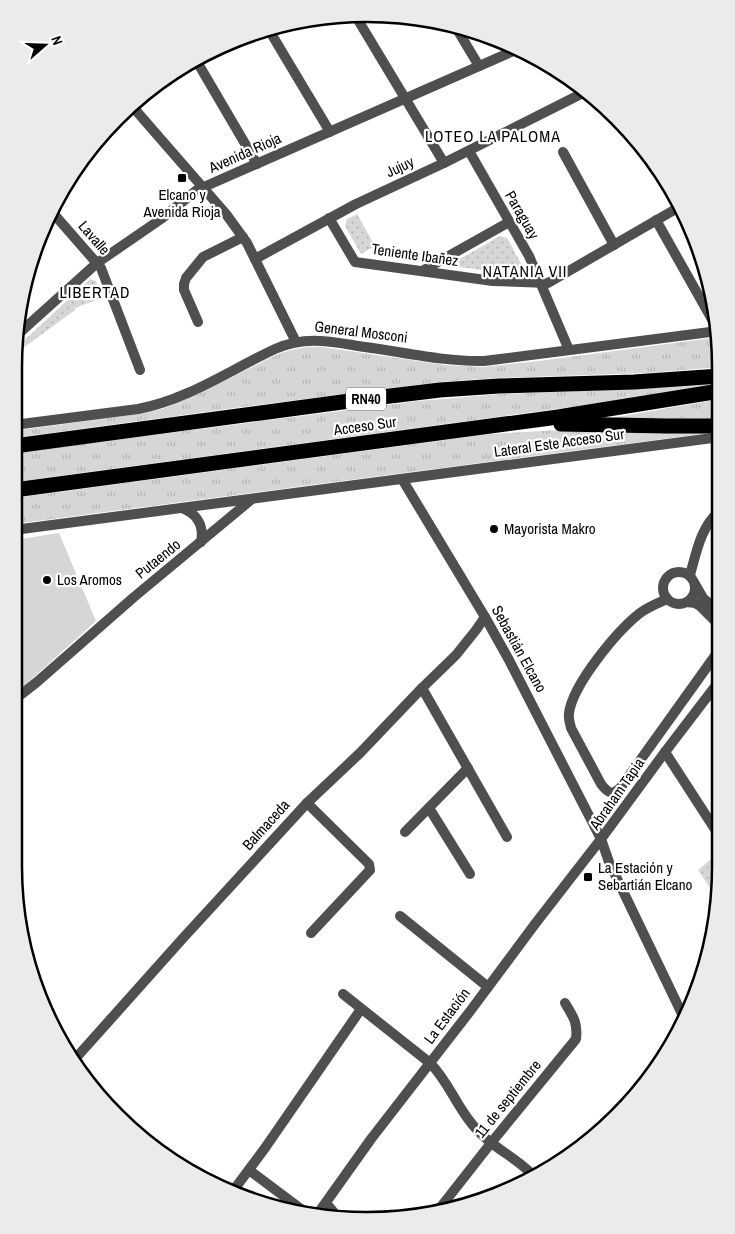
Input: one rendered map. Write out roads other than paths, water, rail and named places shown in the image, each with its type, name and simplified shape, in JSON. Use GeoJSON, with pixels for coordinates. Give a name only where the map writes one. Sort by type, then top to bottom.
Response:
{"type":"FeatureCollection","features":[{"type":"Feature","properties":{"kind":"highway","name":"Acceso Sur"},"geometry":{"type":"LineString","coordinates":[[22,445],[440,390],[499,386],[712,380]]}},
{"type":"Feature","properties":{"kind":"highway","name":"Acceso Sur"},"geometry":{"type":"LineString","coordinates":[[22,489],[617,408],[712,382]]}},
{"type":"Feature","properties":{"kind":"highway"},"geometry":{"type":"LineString","coordinates":[[507,424],[712,426]]}},
{"type":"Feature","properties":{"kind":"street"},"geometry":{"type":"LineString","coordinates":[[359,22],[444,163]]}},
{"type":"Feature","properties":{"kind":"street"},"geometry":{"type":"LineString","coordinates":[[460,35],[479,66]]}},
{"type":"Feature","properties":{"kind":"street"},"geometry":{"type":"LineString","coordinates":[[272,36],[330,132]]}},
{"type":"Feature","properties":{"kind":"street","name":"Avenida Rioja"},"geometry":{"type":"LineString","coordinates":[[24,328],[97,263],[161,219],[197,190],[509,53]]}},
{"type":"Feature","properties":{"kind":"street"},"geometry":{"type":"LineString","coordinates":[[200,66],[257,164]]}},
{"type":"Feature","properties":{"kind":"street","name":"Jujuy"},"geometry":{"type":"LineString","coordinates":[[255,259],[356,204],[469,151],[579,95]]}},
{"type":"Feature","properties":{"kind":"street"},"geometry":{"type":"LineString","coordinates":[[137,111],[226,214],[247,243],[296,342]]}},
{"type":"Feature","properties":{"kind":"street","name":"Paraguay"},"geometry":{"type":"LineString","coordinates":[[469,151],[529,256],[569,350]]}},
{"type":"Feature","properties":{"kind":"street"},"geometry":{"type":"LineString","coordinates":[[563,152],[614,245]]}},
{"type":"Feature","properties":{"kind":"street","name":"Teniente Ibañez"},"geometry":{"type":"LineString","coordinates":[[329,218],[355,262],[493,281],[548,283],[674,210]]}},
{"type":"Feature","properties":{"kind":"street","name":"Lavalle"},"geometry":{"type":"LineString","coordinates":[[57,218],[101,268],[140,370]]}},
{"type":"Feature","properties":{"kind":"street"},"geometry":{"type":"LineString","coordinates":[[656,220],[708,313]]}},
{"type":"Feature","properties":{"kind":"street"},"geometry":{"type":"LineString","coordinates":[[422,271],[509,222]]}},
{"type":"Feature","properties":{"kind":"street"},"geometry":{"type":"LineString","coordinates":[[198,322],[184,290],[184,280],[203,258],[242,237]]}},
{"type":"Feature","properties":{"kind":"street","name":"General Mosconi"},"geometry":{"type":"LineString","coordinates":[[22,424],[138,409],[163,403],[275,349],[296,342],[310,340],[476,361],[711,331]]}},
{"type":"Feature","properties":{"kind":"street","name":"Lateral Este Acceso Sur"},"geometry":{"type":"LineString","coordinates":[[402,478],[712,437]]}},
{"type":"Feature","properties":{"kind":"street"},"geometry":{"type":"LineString","coordinates":[[22,529],[402,478]]}},
{"type":"Feature","properties":{"kind":"street","name":"Sebastián Elcano"},"geometry":{"type":"LineString","coordinates":[[402,478],[485,617],[601,839]]}},
{"type":"Feature","properties":{"kind":"street","name":"Putaendo"},"geometry":{"type":"LineString","coordinates":[[22,694],[134,597],[252,499]]}},
{"type":"Feature","properties":{"kind":"street"},"geometry":{"type":"LineString","coordinates":[[182,508],[198,519],[202,528],[201,542]]}},
{"type":"Feature","properties":{"kind":"street"},"geometry":{"type":"LineString","coordinates":[[687,602],[691,599],[696,589],[692,580],[701,539],[712,521]]}},
{"type":"Feature","properties":{"kind":"street"},"geometry":{"type":"LineString","coordinates":[[712,606],[703,598],[685,572],[680,571],[670,574],[664,583],[663,589],[667,599],[677,604],[695,603],[712,618]]}},
{"type":"Feature","properties":{"kind":"street"},"geometry":{"type":"LineString","coordinates":[[667,599],[640,612],[605,649],[580,685],[571,706],[569,713],[571,728],[606,790],[611,793],[621,787],[712,660]]}},
{"type":"Feature","properties":{"kind":"street","name":"Balmaceda"},"geometry":{"type":"LineString","coordinates":[[79,1055],[307,803],[360,753],[456,655],[485,617]]}},
{"type":"Feature","properties":{"kind":"street"},"geometry":{"type":"LineString","coordinates":[[422,688],[506,837]]}},
{"type":"Feature","properties":{"kind":"street","name":"Abraham Tapia"},"geometry":{"type":"LineString","coordinates":[[681,1011],[609,862],[601,839],[712,690]]}},
{"type":"Feature","properties":{"kind":"street"},"geometry":{"type":"LineString","coordinates":[[665,752],[712,824]]}},
{"type":"Feature","properties":{"kind":"street"},"geometry":{"type":"LineString","coordinates":[[405,832],[468,768]]}},
{"type":"Feature","properties":{"kind":"street"},"geometry":{"type":"LineString","coordinates":[[307,803],[370,864],[370,870],[311,933]]}},
{"type":"Feature","properties":{"kind":"street"},"geometry":{"type":"LineString","coordinates":[[429,808],[470,874]]}},
{"type":"Feature","properties":{"kind":"street","name":"La Estación"},"geometry":{"type":"LineString","coordinates":[[321,1209],[371,1139],[601,839]]}},
{"type":"Feature","properties":{"kind":"street"},"geometry":{"type":"LineString","coordinates":[[400,916],[488,987]]}},
{"type":"Feature","properties":{"kind":"street"},"geometry":{"type":"LineString","coordinates":[[343,994],[430,1063],[472,1125],[491,1143],[528,1171]]}},
{"type":"Feature","properties":{"kind":"street","name":"11 de septiembre"},"geometry":{"type":"LineString","coordinates":[[444,1203],[576,1039],[577,1028],[573,1015],[565,1003]]}},
{"type":"Feature","properties":{"kind":"street"},"geometry":{"type":"LineString","coordinates":[[237,1186],[361,1009]]}},
{"type":"Feature","properties":{"kind":"street"},"geometry":{"type":"LineString","coordinates":[[249,1170],[294,1204]]}},
{"type":"Feature","properties":{"kind":"street"},"geometry":{"type":"LineString","coordinates":[[326,1202],[332,1210]]}},
{"type":"Feature","properties":{"kind":"place","name":"Elcano y Avenida Rioja"},"geometry":{"type":"Point","coordinates":[182,178]}},
{"type":"Feature","properties":{"kind":"place","name":"Mayorista Makro"},"geometry":{"type":"Point","coordinates":[494,529]}},
{"type":"Feature","properties":{"kind":"place","name":"Los Aromos"},"geometry":{"type":"Point","coordinates":[47,580]}},
{"type":"Feature","properties":{"kind":"place","name":"La Estación y Sebartián Elcano"},"geometry":{"type":"Point","coordinates":[588,877]}},
{"type":"Feature","properties":{"kind":"district","name":"LOTEO LA PALOMA"},"geometry":{"type":"Point","coordinates":[493,136]}},
{"type":"Feature","properties":{"kind":"district","name":"NATANIA VII"},"geometry":{"type":"Point","coordinates":[525,271]}},
{"type":"Feature","properties":{"kind":"district","name":"LIBERTAD"},"geometry":{"type":"Point","coordinates":[95,292]}}]}
